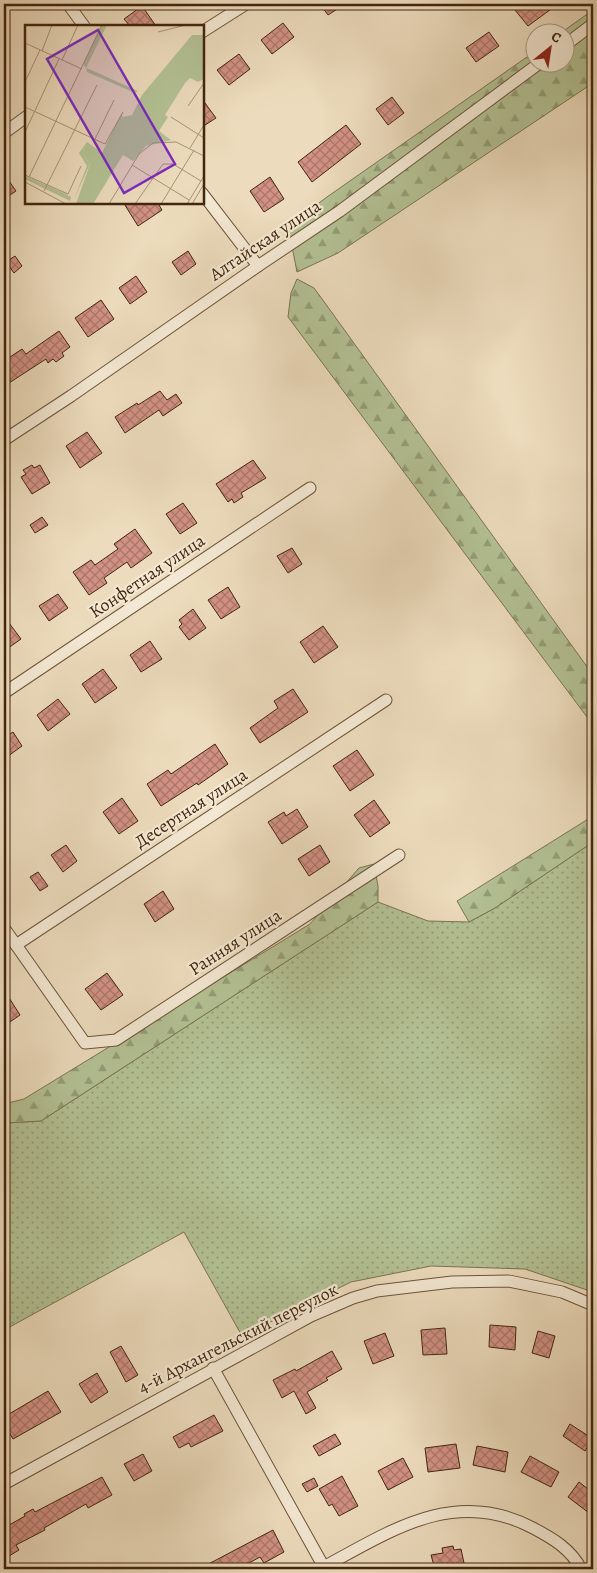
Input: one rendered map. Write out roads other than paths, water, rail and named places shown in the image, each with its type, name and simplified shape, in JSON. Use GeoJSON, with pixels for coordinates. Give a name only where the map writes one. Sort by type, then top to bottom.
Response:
{"type":"FeatureCollection","features":[{"type":"Feature","properties":{"kind":"street"},"geometry":{"type":"LineString","coordinates":[[68,4],[83,25]]}},
{"type":"Feature","properties":{"kind":"street"},"geometry":{"type":"LineString","coordinates":[[204,31],[246,4]]}},
{"type":"Feature","properties":{"kind":"street"},"geometry":{"type":"LineString","coordinates":[[574,38],[593,24]]}},
{"type":"Feature","properties":{"kind":"street","name":"Алтайская улица"},"geometry":{"type":"LineString","coordinates":[[4,440],[340,211],[528,72]]}},
{"type":"Feature","properties":{"kind":"street"},"geometry":{"type":"LineString","coordinates":[[4,133],[25,118]]}},
{"type":"Feature","properties":{"kind":"street"},"geometry":{"type":"LineString","coordinates":[[204,196],[258,266]]}},
{"type":"Feature","properties":{"kind":"street","name":"Конфетная улица"},"geometry":{"type":"LineString","coordinates":[[4,694],[310,488]]}},
{"type":"Feature","properties":{"kind":"street","name":"Десертная улица"},"geometry":{"type":"LineString","coordinates":[[16,945],[386,700]]}},
{"type":"Feature","properties":{"kind":"street","name":"Ранняя улица"},"geometry":{"type":"LineString","coordinates":[[16,945],[85,1043],[116,1040],[399,855]]}},
{"type":"Feature","properties":{"kind":"street"},"geometry":{"type":"LineString","coordinates":[[4,928],[16,945]]}},
{"type":"Feature","properties":{"kind":"street","name":"4-й Архангельский переулок"},"geometry":{"type":"LineString","coordinates":[[4,1484],[213,1368],[311,1316],[353,1298],[377,1291],[452,1282],[509,1281],[562,1292],[593,1305]]}},
{"type":"Feature","properties":{"kind":"street"},"geometry":{"type":"LineString","coordinates":[[213,1368],[323,1569],[409,1522],[438,1513],[466,1511],[491,1512],[516,1518],[565,1547],[581,1569]]}}]}
